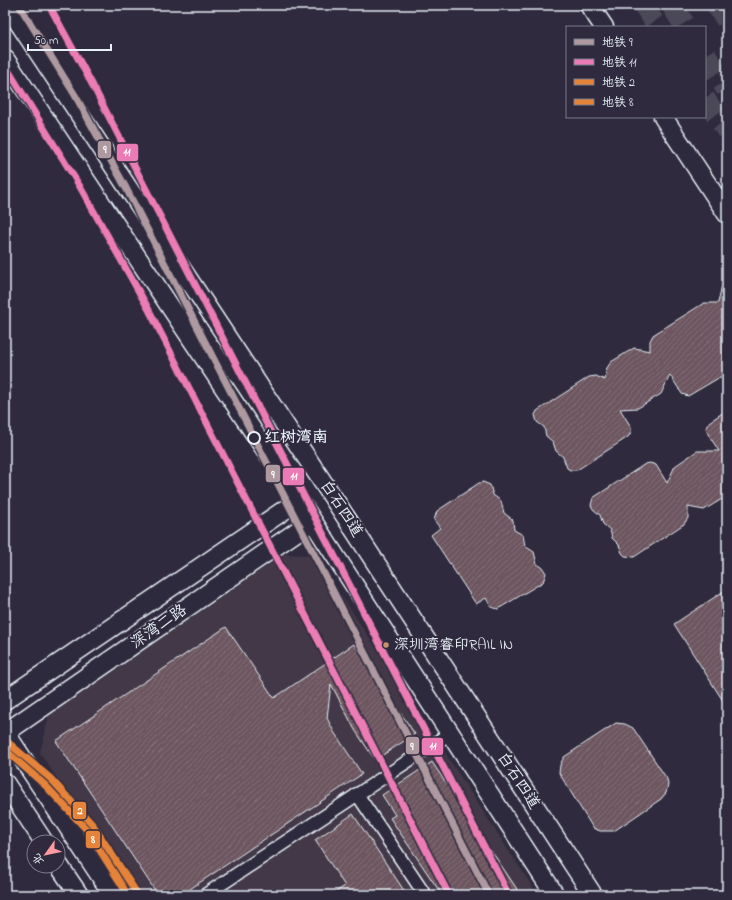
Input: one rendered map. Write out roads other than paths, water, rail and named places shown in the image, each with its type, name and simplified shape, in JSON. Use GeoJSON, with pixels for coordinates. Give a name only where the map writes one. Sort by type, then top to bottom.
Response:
{"type":"FeatureCollection","features":[{"type":"Feature","properties":{"kind":"street","name":"白石四道"},"geometry":{"type":"LineString","coordinates":[[7,5],[321,479],[593,895]]}},
{"type":"Feature","properties":{"kind":"street"},"geometry":{"type":"LineString","coordinates":[[589,5],[603,26]]}},
{"type":"Feature","properties":{"kind":"street","name":"白石四道"},"geometry":{"type":"LineString","coordinates":[[5,59],[299,500],[449,734],[555,895]]}},
{"type":"Feature","properties":{"kind":"street"},"geometry":{"type":"LineString","coordinates":[[664,118],[727,214]]}},
{"type":"Feature","properties":{"kind":"street","name":"深湾二路"},"geometry":{"type":"LineString","coordinates":[[5,700],[299,500]]}},
{"type":"Feature","properties":{"kind":"street","name":"深湾二路"},"geometry":{"type":"LineString","coordinates":[[5,732],[312,521]]}},
{"type":"Feature","properties":{"kind":"street"},"geometry":{"type":"LineString","coordinates":[[5,732],[112,895]]}},
{"type":"Feature","properties":{"kind":"street"},"geometry":{"type":"LineString","coordinates":[[205,895],[449,734]]}},
{"type":"Feature","properties":{"kind":"street"},"geometry":{"type":"LineString","coordinates":[[5,783],[39,834]]}},
{"type":"Feature","properties":{"kind":"street"},"geometry":{"type":"LineString","coordinates":[[357,794],[425,895]]}},
{"type":"Feature","properties":{"kind":"street"},"geometry":{"type":"LineString","coordinates":[[65,874],[79,895]]}},
{"type":"Feature","properties":{"kind":"tunnel"},"geometry":{"type":"LineString","coordinates":[[643,5],[657,26]]}},
{"type":"Feature","properties":{"kind":"tunnel"},"geometry":{"type":"LineString","coordinates":[[672,5],[685,26]]}},
{"type":"Feature","properties":{"kind":"tunnel"},"geometry":{"type":"LineString","coordinates":[[717,5],[727,20]]}},
{"type":"Feature","properties":{"kind":"tunnel"},"geometry":{"type":"LineString","coordinates":[[706,57],[727,89]]}},
{"type":"Feature","properties":{"kind":"tunnel"},"geometry":{"type":"LineString","coordinates":[[706,100],[727,132]]}},
{"type":"Feature","properties":{"kind":"metro line","name":"9"},"geometry":{"type":"LineString","coordinates":[[19,5],[75,95],[126,188],[489,895]]}},
{"type":"Feature","properties":{"kind":"metro line","name":"11"},"geometry":{"type":"LineString","coordinates":[[49,5],[92,84],[509,895]]}},
{"type":"Feature","properties":{"kind":"metro line","name":"11"},"geometry":{"type":"LineString","coordinates":[[5,65],[79,185],[148,308],[449,895]]}},
{"type":"Feature","properties":{"kind":"metro line","name":"2"},"geometry":{"type":"LineString","coordinates":[[5,740],[51,779],[93,825],[138,895]]}},
{"type":"Feature","properties":{"kind":"metro line","name":"8"},"geometry":{"type":"LineString","coordinates":[[5,750],[45,785],[87,830],[128,895]]}},
{"type":"Feature","properties":{"kind":"place","name":"红树湾南"},"geometry":{"type":"Point","coordinates":[254,438]}},
{"type":"Feature","properties":{"kind":"place","name":"深圳湾睿印RAIL IN"},"geometry":{"type":"Point","coordinates":[386,645]}}]}
